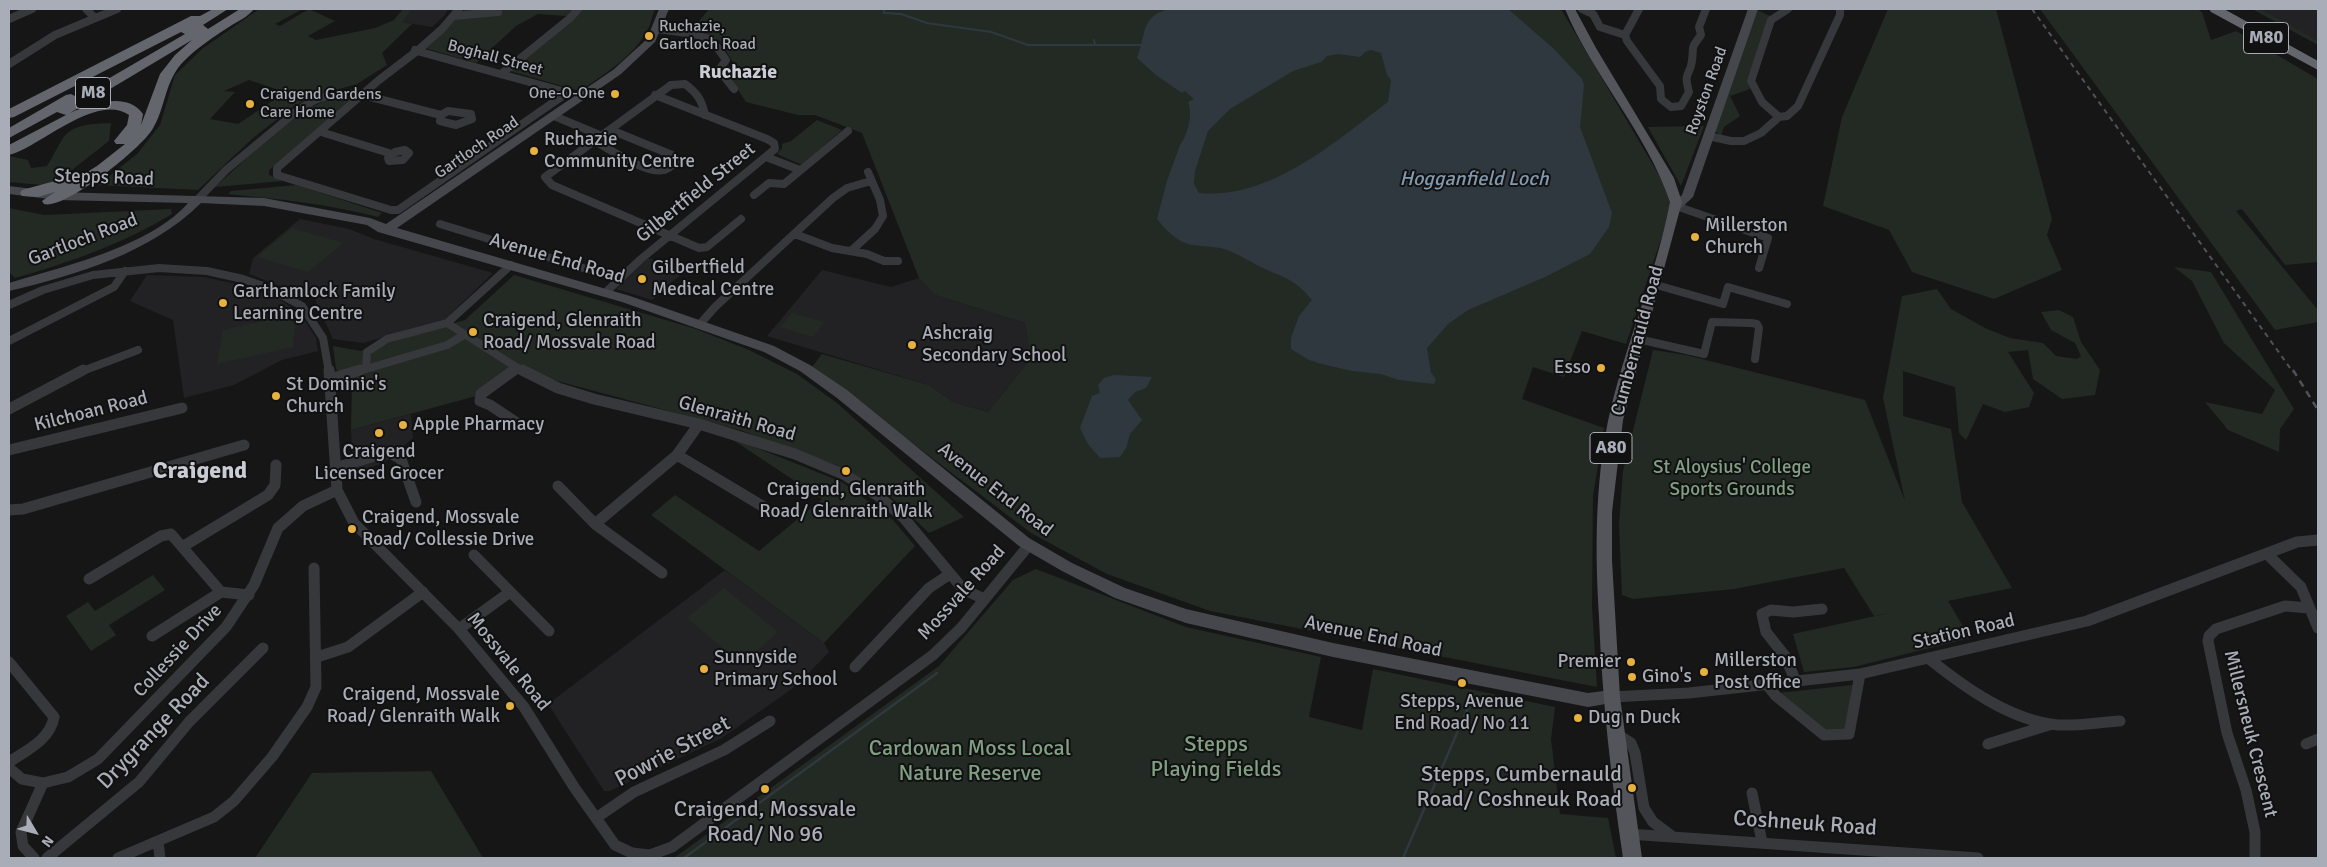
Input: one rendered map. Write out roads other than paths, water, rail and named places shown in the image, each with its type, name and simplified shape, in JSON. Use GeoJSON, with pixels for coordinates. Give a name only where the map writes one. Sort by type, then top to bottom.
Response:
{"type":"FeatureCollection","features":[{"type":"Feature","properties":{"kind":"highway"},"geometry":{"type":"LineString","coordinates":[[9,114],[215,9]]}},
{"type":"Feature","properties":{"kind":"highway","name":"M8"},"geometry":{"type":"LineString","coordinates":[[9,134],[222,9]]}},
{"type":"Feature","properties":{"kind":"highway","name":"M8"},"geometry":{"type":"LineString","coordinates":[[9,144],[237,9]]}},
{"type":"Feature","properties":{"kind":"highway"},"geometry":{"type":"LineString","coordinates":[[52,198],[77,186],[120,155],[146,129],[159,88],[174,64],[197,44],[248,9]]}},
{"type":"Feature","properties":{"kind":"highway","name":"M80"},"geometry":{"type":"LineString","coordinates":[[2214,9],[2318,67]]}},
{"type":"Feature","properties":{"kind":"highway"},"geometry":{"type":"LineString","coordinates":[[2228,10],[2318,56]]}},
{"type":"Feature","properties":{"kind":"highway","name":"M80"},"geometry":{"type":"LineString","coordinates":[[2228,10],[2318,60]]}},
{"type":"Feature","properties":{"kind":"highway"},"geometry":{"type":"LineString","coordinates":[[9,151],[82,112],[117,106],[133,110],[137,119],[127,135],[77,186],[27,193]]}},
{"type":"Feature","properties":{"kind":"main road"},"geometry":{"type":"LineString","coordinates":[[1570,9],[1590,48],[1668,178],[1675,200]]}},
{"type":"Feature","properties":{"kind":"main road","name":"Stepps Road"},"geometry":{"type":"LineString","coordinates":[[27,193],[52,198],[194,202]]}},
{"type":"Feature","properties":{"kind":"main road","name":"Cumbernauld Road"},"geometry":{"type":"LineString","coordinates":[[1633,858],[1628,834],[1611,697],[1604,560],[1605,495],[1616,420],[1675,200]]}},
{"type":"Feature","properties":{"kind":"street"},"geometry":{"type":"LineString","coordinates":[[9,19],[32,9]]}},
{"type":"Feature","properties":{"kind":"street"},"geometry":{"type":"LineString","coordinates":[[86,9],[94,17]]}},
{"type":"Feature","properties":{"kind":"street"},"geometry":{"type":"LineString","coordinates":[[9,64],[55,35],[94,17],[117,9]]}},
{"type":"Feature","properties":{"kind":"street"},"geometry":{"type":"LineString","coordinates":[[501,74],[578,9]]}},
{"type":"Feature","properties":{"kind":"street","name":"Gartloch Road"},"geometry":{"type":"LineString","coordinates":[[388,229],[618,72],[643,50],[657,29],[664,9]]}},
{"type":"Feature","properties":{"kind":"street"},"geometry":{"type":"LineString","coordinates":[[1582,9],[1593,14],[1600,27],[1625,35],[1632,49],[1660,86],[1661,99],[1671,107],[1681,106],[1689,92],[1685,77],[1692,62],[1691,49],[1702,35],[1699,27],[1706,9]]}},
{"type":"Feature","properties":{"kind":"street"},"geometry":{"type":"LineString","coordinates":[[1625,35],[1639,9]]}},
{"type":"Feature","properties":{"kind":"street","name":"Royston Road"},"geometry":{"type":"LineString","coordinates":[[1675,200],[1687,197],[1753,9]]}},
{"type":"Feature","properties":{"kind":"street"},"geometry":{"type":"LineString","coordinates":[[1788,9],[1771,20],[1751,82],[1762,104],[1769,112],[1779,117],[1787,116],[1798,106],[1840,15],[1840,9]]}},
{"type":"Feature","properties":{"kind":"street"},"geometry":{"type":"LineString","coordinates":[[320,132],[457,12],[498,12]]}},
{"type":"Feature","properties":{"kind":"street"},"geometry":{"type":"LineString","coordinates":[[657,29],[694,34],[712,40],[726,60],[719,70],[734,89]]}},
{"type":"Feature","properties":{"kind":"street","name":"Boghall Street"},"geometry":{"type":"LineString","coordinates":[[320,132],[277,168],[277,175],[391,210],[398,210],[564,95],[562,91],[415,50]]}},
{"type":"Feature","properties":{"kind":"street"},"geometry":{"type":"LineString","coordinates":[[705,115],[702,101],[694,91],[685,84],[671,85],[545,177],[552,185],[699,248],[707,247],[740,220]]}},
{"type":"Feature","properties":{"kind":"street"},"geometry":{"type":"LineString","coordinates":[[194,202],[226,170],[298,110],[330,95],[344,93],[362,95],[441,115]]}},
{"type":"Feature","properties":{"kind":"street","name":"Gilbertfield Street"},"geometry":{"type":"LineString","coordinates":[[606,292],[668,236],[775,149],[774,143],[655,95]]}},
{"type":"Feature","properties":{"kind":"street"},"geometry":{"type":"LineString","coordinates":[[554,116],[602,136]]}},
{"type":"Feature","properties":{"kind":"street"},"geometry":{"type":"LineString","coordinates":[[1708,136],[1738,142],[1744,141],[1774,124],[1779,117]]}},
{"type":"Feature","properties":{"kind":"street"},"geometry":{"type":"LineString","coordinates":[[594,141],[642,165],[660,171],[669,168],[677,161],[672,156],[611,130]]}},
{"type":"Feature","properties":{"kind":"street"},"geometry":{"type":"LineString","coordinates":[[754,194],[769,183],[784,184],[848,130]]}},
{"type":"Feature","properties":{"kind":"street"},"geometry":{"type":"LineString","coordinates":[[320,132],[392,154]]}},
{"type":"Feature","properties":{"kind":"street"},"geometry":{"type":"LineString","coordinates":[[766,157],[800,170]]}},
{"type":"Feature","properties":{"kind":"street"},"geometry":{"type":"LineString","coordinates":[[700,324],[715,307],[846,188],[869,176],[883,206],[884,217],[878,226],[852,250]]}},
{"type":"Feature","properties":{"kind":"street","name":"Stepps Road"},"geometry":{"type":"LineString","coordinates":[[77,186],[194,202]]}},
{"type":"Feature","properties":{"kind":"street","name":"Stepps Road"},"geometry":{"type":"LineString","coordinates":[[9,190],[27,193]]}},
{"type":"Feature","properties":{"kind":"street","name":"Stepps Road"},"geometry":{"type":"LineString","coordinates":[[9,197],[52,198]]}},
{"type":"Feature","properties":{"kind":"street"},"geometry":{"type":"LineString","coordinates":[[1675,200],[1768,238],[1759,268]]}},
{"type":"Feature","properties":{"kind":"street"},"geometry":{"type":"LineString","coordinates":[[194,202],[256,209],[366,228],[388,229]]}},
{"type":"Feature","properties":{"kind":"street","name":"Gartloch Road"},"geometry":{"type":"LineString","coordinates":[[9,287],[111,254],[167,225],[186,212],[194,202]]}},
{"type":"Feature","properties":{"kind":"street"},"geometry":{"type":"LineString","coordinates":[[440,224],[619,279]]}},
{"type":"Feature","properties":{"kind":"street","name":"Avenue End Road"},"geometry":{"type":"LineString","coordinates":[[388,229],[456,252],[511,265],[606,292],[769,349],[805,368],[842,394],[1029,545],[1120,593],[1186,616],[1333,650],[1588,700],[1611,697]]}},
{"type":"Feature","properties":{"kind":"street"},"geometry":{"type":"LineString","coordinates":[[795,234],[832,248],[852,250],[884,261],[898,262]]}},
{"type":"Feature","properties":{"kind":"street"},"geometry":{"type":"LineString","coordinates":[[366,369],[367,352],[388,339],[446,323],[511,265]]}},
{"type":"Feature","properties":{"kind":"street","name":"Mossvale Road"},"geometry":{"type":"LineString","coordinates":[[9,305],[44,290],[93,275],[159,268],[207,271],[243,279],[286,296],[302,306],[323,338],[330,379],[337,490],[354,523],[459,629],[524,707],[615,845],[632,853],[650,855],[672,847],[933,655],[961,628],[1029,545]]}},
{"type":"Feature","properties":{"kind":"street"},"geometry":{"type":"LineString","coordinates":[[9,341],[114,287],[125,271]]}},
{"type":"Feature","properties":{"kind":"street"},"geometry":{"type":"LineString","coordinates":[[1653,284],[1723,304],[1728,287],[1787,304]]}},
{"type":"Feature","properties":{"kind":"street"},"geometry":{"type":"LineString","coordinates":[[1638,339],[1704,354],[1712,322],[1729,322],[1733,320],[1757,324],[1760,328],[1755,359]]}},
{"type":"Feature","properties":{"kind":"street","name":"Glenraith Road"},"geometry":{"type":"LineString","coordinates":[[446,323],[517,368],[558,388],[594,399],[699,424],[795,454],[845,475],[877,496],[903,517],[963,589],[984,600]]}},
{"type":"Feature","properties":{"kind":"street"},"geometry":{"type":"LineString","coordinates":[[330,379],[447,345],[464,335]]}},
{"type":"Feature","properties":{"kind":"street"},"geometry":{"type":"LineString","coordinates":[[9,409],[88,367],[138,350]]}},
{"type":"Feature","properties":{"kind":"street"},"geometry":{"type":"LineString","coordinates":[[517,368],[481,394],[480,401],[490,404],[520,425]]}},
{"type":"Feature","properties":{"kind":"street","name":"Kilchoan Road"},"geometry":{"type":"LineString","coordinates":[[9,450],[182,408]]}},
{"type":"Feature","properties":{"kind":"street"},"geometry":{"type":"LineString","coordinates":[[595,524],[677,455],[699,424]]}},
{"type":"Feature","properties":{"kind":"street"},"geometry":{"type":"LineString","coordinates":[[9,510],[24,509],[244,445]]}},
{"type":"Feature","properties":{"kind":"street"},"geometry":{"type":"LineString","coordinates":[[335,468],[388,452],[402,458],[416,502]]}},
{"type":"Feature","properties":{"kind":"street"},"geometry":{"type":"LineString","coordinates":[[677,455],[764,507]]}},
{"type":"Feature","properties":{"kind":"street"},"geometry":{"type":"LineString","coordinates":[[182,547],[268,495],[275,485],[276,465]]}},
{"type":"Feature","properties":{"kind":"street"},"geometry":{"type":"LineString","coordinates":[[558,486],[595,524],[662,573]]}},
{"type":"Feature","properties":{"kind":"street","name":"Collessie Drive"},"geometry":{"type":"LineString","coordinates":[[9,768],[22,779],[43,782],[56,781],[79,772],[108,750],[212,644],[249,595],[278,528],[303,506],[337,490]]}},
{"type":"Feature","properties":{"kind":"street"},"geometry":{"type":"LineString","coordinates":[[89,579],[166,534],[170,534],[221,592]]}},
{"type":"Feature","properties":{"kind":"street","name":"Station Road"},"geometry":{"type":"LineString","coordinates":[[1611,697],[1689,693],[1860,674],[2087,622],[2267,554],[2315,539]]}},
{"type":"Feature","properties":{"kind":"street"},"geometry":{"type":"LineString","coordinates":[[2267,554],[2301,587],[2318,628]]}},
{"type":"Feature","properties":{"kind":"street"},"geometry":{"type":"LineString","coordinates":[[474,555],[549,632]]}},
{"type":"Feature","properties":{"kind":"street"},"geometry":{"type":"LineString","coordinates":[[118,858],[214,817],[234,801],[272,758],[307,707],[316,687],[317,657],[314,568]]}},
{"type":"Feature","properties":{"kind":"street"},"geometry":{"type":"LineString","coordinates":[[855,667],[929,588],[950,574]]}},
{"type":"Feature","properties":{"kind":"street"},"geometry":{"type":"LineString","coordinates":[[152,636],[221,592],[249,595]]}},
{"type":"Feature","properties":{"kind":"street"},"geometry":{"type":"LineString","coordinates":[[317,657],[348,646],[423,592]]}},
{"type":"Feature","properties":{"kind":"street"},"geometry":{"type":"LineString","coordinates":[[459,629],[510,592]]}},
{"type":"Feature","properties":{"kind":"street","name":"Millersneuk Crescent"},"geometry":{"type":"LineString","coordinates":[[2255,858],[2257,844],[2246,790],[2227,733],[2208,641],[2209,636],[2216,629],[2285,606],[2310,608]]}},
{"type":"Feature","properties":{"kind":"street"},"geometry":{"type":"LineString","coordinates":[[1796,682],[1784,655],[1771,641],[1761,624],[1762,614],[1771,610],[1793,612],[1822,609]]}},
{"type":"Feature","properties":{"kind":"street","name":"Drygrange Road"},"geometry":{"type":"LineString","coordinates":[[47,858],[139,782],[189,722],[263,648]]}},
{"type":"Feature","properties":{"kind":"street"},"geometry":{"type":"LineString","coordinates":[[1928,658],[1945,672],[1977,693],[2014,712],[2052,724]]}},
{"type":"Feature","properties":{"kind":"street"},"geometry":{"type":"LineString","coordinates":[[9,662],[54,717],[51,729],[45,736],[9,762]]}},
{"type":"Feature","properties":{"kind":"street"},"geometry":{"type":"LineString","coordinates":[[1767,685],[1776,696],[1824,735],[1849,734],[1860,674]]}},
{"type":"Feature","properties":{"kind":"street","name":"Powrie Street"},"geometry":{"type":"LineString","coordinates":[[596,818],[634,792],[724,750],[770,721]]}},
{"type":"Feature","properties":{"kind":"street"},"geometry":{"type":"LineString","coordinates":[[1988,744],[2052,724],[2120,721]]}},
{"type":"Feature","properties":{"kind":"street"},"geometry":{"type":"LineString","coordinates":[[1615,733],[1631,743],[1635,753],[1644,808],[1653,822],[1673,837]]}},
{"type":"Feature","properties":{"kind":"street"},"geometry":{"type":"LineString","coordinates":[[2306,744],[2318,739]]}},
{"type":"Feature","properties":{"kind":"street"},"geometry":{"type":"LineString","coordinates":[[34,858],[23,846],[21,832],[43,782]]}},
{"type":"Feature","properties":{"kind":"street"},"geometry":{"type":"LineString","coordinates":[[1752,794],[1762,842]]}},
{"type":"Feature","properties":{"kind":"street","name":"Coshneuk Road"},"geometry":{"type":"LineString","coordinates":[[1628,834],[1978,858]]}},
{"type":"Feature","properties":{"kind":"street"},"geometry":{"type":"LineString","coordinates":[[158,842],[160,858]]}},
{"type":"Feature","properties":{"kind":"water","name":"Hogganfield Loch"},"geometry":{"type":"Polygon","coordinates":[[[1169,9],[1508,9],[1553,48],[1582,79],[1584,85],[1580,127],[1612,213],[1609,227],[1590,254],[1545,277],[1468,310],[1448,324],[1427,348],[1431,373],[1436,379],[1434,384],[1399,380],[1381,374],[1352,371],[1309,360],[1291,349],[1291,338],[1299,316],[1312,300],[1301,288],[1230,251],[1183,242],[1169,232],[1157,219],[1167,181],[1187,130],[1190,118],[1188,102],[1194,99],[1185,91],[1182,93],[1156,75],[1137,58],[1149,22],[1160,12],[1169,9]],[[1371,50],[1365,52],[1360,57],[1338,54],[1327,56],[1321,62],[1293,71],[1230,109],[1208,131],[1195,171],[1194,184],[1199,193],[1225,193],[1251,187],[1276,178],[1324,150],[1388,102],[1391,80],[1387,75],[1381,53],[1371,50]]]}},
{"type":"Feature","properties":{"kind":"water"},"geometry":{"type":"Polygon","coordinates":[[[1114,375],[1152,377],[1146,388],[1135,392],[1128,400],[1142,420],[1130,434],[1126,448],[1120,457],[1100,458],[1088,444],[1080,428],[1092,396],[1100,393],[1098,385],[1104,378],[1114,375]]]}},
{"type":"Feature","properties":{"kind":"waterway"},"geometry":{"type":"LineString","coordinates":[[884,9],[884,13],[901,14],[927,23],[991,32],[1028,45],[1095,45]]}},
{"type":"Feature","properties":{"kind":"waterway"},"geometry":{"type":"LineString","coordinates":[[1094,40],[1095,45]]}},
{"type":"Feature","properties":{"kind":"waterway"},"geometry":{"type":"LineString","coordinates":[[1095,45],[1142,45]]}},
{"type":"Feature","properties":{"kind":"waterway"},"geometry":{"type":"LineString","coordinates":[[684,858],[937,673]]}},
{"type":"Feature","properties":{"kind":"waterway"},"geometry":{"type":"LineString","coordinates":[[1403,858],[1473,696]]}},
{"type":"Feature","properties":{"kind":"railway"},"geometry":{"type":"LineString","coordinates":[[2032,9],[2293,372]]}},
{"type":"Feature","properties":{"kind":"railway"},"geometry":{"type":"LineString","coordinates":[[2293,370],[2318,410]]}},
{"type":"Feature","properties":{"kind":"place","name":"Ruchazie, Gartloch Road"},"geometry":{"type":"Point","coordinates":[649,36]}},
{"type":"Feature","properties":{"kind":"place","name":"One-O-One"},"geometry":{"type":"Point","coordinates":[615,94]}},
{"type":"Feature","properties":{"kind":"place","name":"Craigend Gardens Care Home"},"geometry":{"type":"Point","coordinates":[250,104]}},
{"type":"Feature","properties":{"kind":"place","name":"Ruchazie Community Centre"},"geometry":{"type":"Point","coordinates":[534,151]}},
{"type":"Feature","properties":{"kind":"place","name":"Millerston Church"},"geometry":{"type":"Point","coordinates":[1695,237]}},
{"type":"Feature","properties":{"kind":"place","name":"Gilbertfield Medical Centre"},"geometry":{"type":"Point","coordinates":[642,279]}},
{"type":"Feature","properties":{"kind":"place","name":"Garthamlock Family Learning Centre"},"geometry":{"type":"Point","coordinates":[223,303]}},
{"type":"Feature","properties":{"kind":"place","name":"Craigend, Glenraith Road/ Mossvale Road"},"geometry":{"type":"Point","coordinates":[473,332]}},
{"type":"Feature","properties":{"kind":"place","name":"Ashcraig Secondary School"},"geometry":{"type":"Point","coordinates":[912,345]}},
{"type":"Feature","properties":{"kind":"place","name":"Esso"},"geometry":{"type":"Point","coordinates":[1601,368]}},
{"type":"Feature","properties":{"kind":"place","name":"St Dominic's Church"},"geometry":{"type":"Point","coordinates":[276,396]}},
{"type":"Feature","properties":{"kind":"place","name":"Apple Pharmacy"},"geometry":{"type":"Point","coordinates":[403,425]}},
{"type":"Feature","properties":{"kind":"place","name":"Craigend Licensed Grocer"},"geometry":{"type":"Point","coordinates":[379,433]}},
{"type":"Feature","properties":{"kind":"place","name":"Craigend, Glenraith Road/ Glenraith Walk"},"geometry":{"type":"Point","coordinates":[846,471]}},
{"type":"Feature","properties":{"kind":"place","name":"Craigend, Mossvale Road/ Collessie Drive"},"geometry":{"type":"Point","coordinates":[352,529]}},
{"type":"Feature","properties":{"kind":"place","name":"Premier"},"geometry":{"type":"Point","coordinates":[1631,662]}},
{"type":"Feature","properties":{"kind":"place","name":"Sunnyside Primary School"},"geometry":{"type":"Point","coordinates":[704,669]}},
{"type":"Feature","properties":{"kind":"place","name":"Millerston Post Office"},"geometry":{"type":"Point","coordinates":[1704,672]}},
{"type":"Feature","properties":{"kind":"place","name":"Gino's"},"geometry":{"type":"Point","coordinates":[1632,677]}},
{"type":"Feature","properties":{"kind":"place","name":"Stepps, Avenue End Road/ No 11"},"geometry":{"type":"Point","coordinates":[1462,683]}},
{"type":"Feature","properties":{"kind":"place","name":"Craigend, Mossvale Road/ Glenraith Walk"},"geometry":{"type":"Point","coordinates":[510,706]}},
{"type":"Feature","properties":{"kind":"place","name":"Dug n Duck"},"geometry":{"type":"Point","coordinates":[1578,718]}},
{"type":"Feature","properties":{"kind":"place","name":"Stepps, Cumbernauld Road/ Coshneuk Road"},"geometry":{"type":"Point","coordinates":[1632,788]}},
{"type":"Feature","properties":{"kind":"place","name":"Craigend, Mossvale Road/ No 96"},"geometry":{"type":"Point","coordinates":[765,789]}},
{"type":"Feature","properties":{"kind":"district","name":"Ruchazie"},"geometry":{"type":"Point","coordinates":[738,73]}},
{"type":"Feature","properties":{"kind":"district","name":"Craigend"},"geometry":{"type":"Point","coordinates":[200,472]}},
{"type":"Feature","properties":{"kind":"park label","name":"St Aloysius' College Sports Grounds"},"geometry":{"type":"Point","coordinates":[1732,479]}},
{"type":"Feature","properties":{"kind":"park label","name":"Stepps Playing Fields"},"geometry":{"type":"Point","coordinates":[1216,758]}},
{"type":"Feature","properties":{"kind":"park label","name":"Cardowan Moss Local Nature Reserve"},"geometry":{"type":"Point","coordinates":[970,762]}}]}
